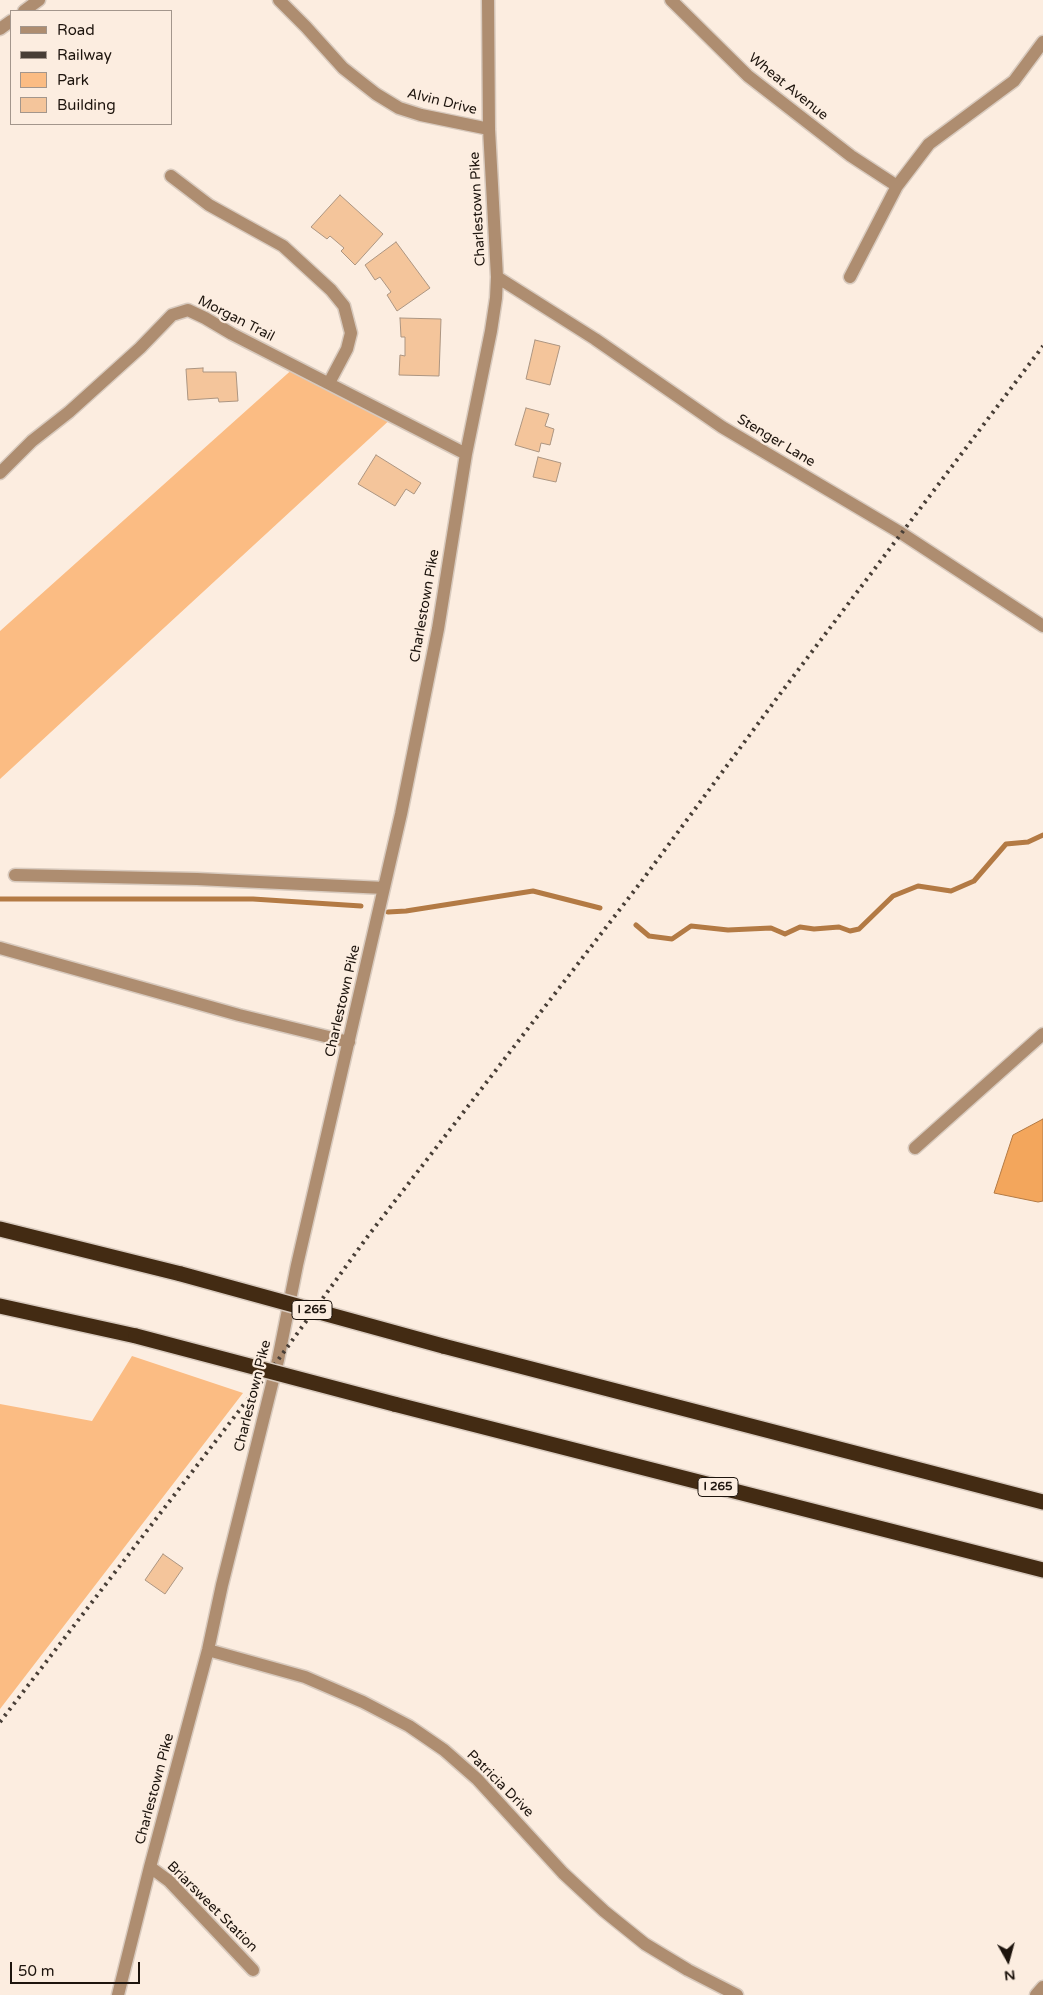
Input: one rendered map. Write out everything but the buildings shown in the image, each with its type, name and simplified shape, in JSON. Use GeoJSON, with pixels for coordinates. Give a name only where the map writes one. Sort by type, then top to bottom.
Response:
{"type":"FeatureCollection","features":[{"type":"Feature","properties":{"kind":"highway","name":"I 265"},"geometry":{"type":"LineString","coordinates":[[0,1229],[181,1274],[443,1346],[1043,1502]]}},
{"type":"Feature","properties":{"kind":"highway","name":"I 265"},"geometry":{"type":"LineString","coordinates":[[0,1306],[136,1336],[1043,1570]]}},
{"type":"Feature","properties":{"kind":"street"},"geometry":{"type":"LineString","coordinates":[[25,10],[39,0]]}},
{"type":"Feature","properties":{"kind":"street","name":"Alvin Drive"},"geometry":{"type":"LineString","coordinates":[[279,0],[343,68],[399,108],[421,115],[489,129]]}},
{"type":"Feature","properties":{"kind":"street","name":"Charlestown Pike"},"geometry":{"type":"LineString","coordinates":[[118,1995],[208,1650],[222,1585],[278,1360],[297,1265],[401,814],[438,629],[466,454],[491,332],[497,277],[489,129],[488,0]]}},
{"type":"Feature","properties":{"kind":"street","name":"Wheat Avenue"},"geometry":{"type":"LineString","coordinates":[[671,0],[748,76],[851,156],[897,186]]}},
{"type":"Feature","properties":{"kind":"street"},"geometry":{"type":"LineString","coordinates":[[0,29],[10,21]]}},
{"type":"Feature","properties":{"kind":"street"},"geometry":{"type":"LineString","coordinates":[[850,277],[897,186],[930,144],[1014,81],[1043,42]]}},
{"type":"Feature","properties":{"kind":"street"},"geometry":{"type":"LineString","coordinates":[[171,176],[209,204],[283,246],[331,290],[344,306],[351,333],[346,349],[329,383]]}},
{"type":"Feature","properties":{"kind":"street","name":"Stenger Lane"},"geometry":{"type":"LineString","coordinates":[[497,277],[595,339],[722,427],[901,533],[1043,626]]}},
{"type":"Feature","properties":{"kind":"street","name":"Morgan Trail"},"geometry":{"type":"LineString","coordinates":[[0,473],[32,441],[69,412],[140,348],[172,315],[188,310],[466,454]]}},
{"type":"Feature","properties":{"kind":"street"},"geometry":{"type":"LineString","coordinates":[[15,875],[197,879],[384,888]]}},
{"type":"Feature","properties":{"kind":"street"},"geometry":{"type":"LineString","coordinates":[[0,948],[239,1015],[348,1042]]}},
{"type":"Feature","properties":{"kind":"street"},"geometry":{"type":"LineString","coordinates":[[915,1148],[1043,1034]]}},
{"type":"Feature","properties":{"kind":"street","name":"Patricia Drive"},"geometry":{"type":"LineString","coordinates":[[208,1650],[305,1677],[364,1702],[409,1726],[444,1750],[477,1779],[563,1873],[604,1911],[645,1944],[688,1970],[737,1995]]}},
{"type":"Feature","properties":{"kind":"street","name":"Briarsweet Station"},"geometry":{"type":"LineString","coordinates":[[150,1867],[170,1882],[253,1970]]}},
{"type":"Feature","properties":{"kind":"street"},"geometry":{"type":"LineString","coordinates":[[1036,1995],[1043,1986]]}},
{"type":"Feature","properties":{"kind":"green space"},"geometry":{"type":"Polygon","coordinates":[[[296,366],[394,416],[0,779],[0,631],[296,366]]]}},
{"type":"Feature","properties":{"kind":"green space"},"geometry":{"type":"Polygon","coordinates":[[[132,1356],[243,1393],[0,1709],[0,1404],[92,1421],[132,1356]]]}},
{"type":"Feature","properties":{"kind":"shaded area"},"geometry":{"type":"Polygon","coordinates":[[[1043,1119],[1043,1201],[1038,1202],[994,1193],[1013,1135],[1043,1119]]]}},
{"type":"Feature","properties":{"kind":"waterway"},"geometry":{"type":"LineString","coordinates":[[636,925],[649,936],[672,939],[691,926],[728,930],[771,928],[785,934],[800,927],[814,929],[839,927],[850,931],[859,929],[893,896],[918,886],[951,891],[974,881],[1006,844],[1028,842],[1043,835]]}},
{"type":"Feature","properties":{"kind":"waterway"},"geometry":{"type":"LineString","coordinates":[[388,912],[406,911],[533,891],[600,908]]}},
{"type":"Feature","properties":{"kind":"waterway"},"geometry":{"type":"LineString","coordinates":[[0,899],[253,899],[361,906]]}},
{"type":"Feature","properties":{"kind":"railway"},"geometry":{"type":"LineString","coordinates":[[0,1722],[278,1360],[368,1236],[641,882],[777,698],[1043,346]]}}]}
